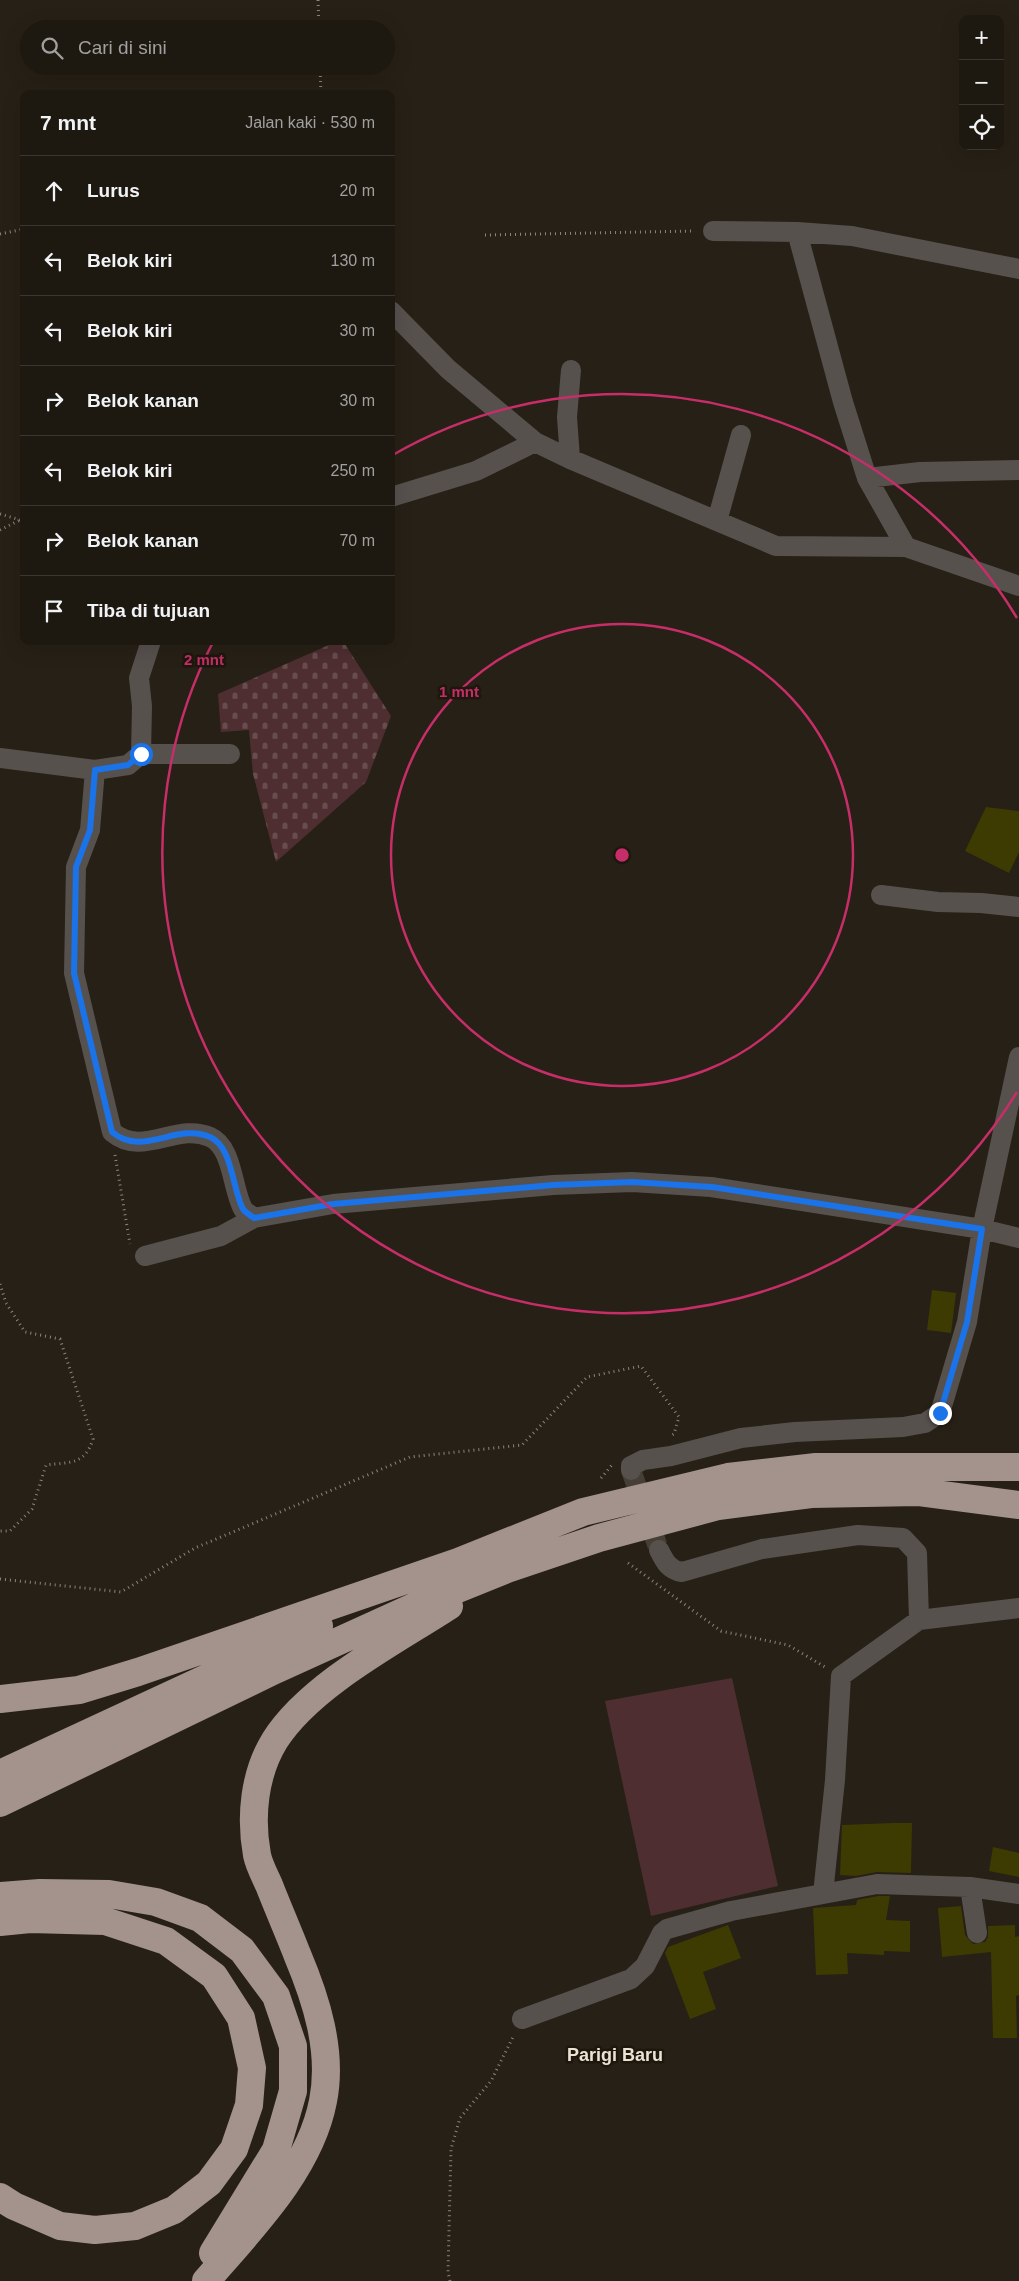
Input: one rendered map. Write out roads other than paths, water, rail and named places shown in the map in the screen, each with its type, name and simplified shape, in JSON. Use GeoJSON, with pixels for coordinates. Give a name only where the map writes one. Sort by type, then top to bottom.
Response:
{"type":"FeatureCollection","features":[{"type":"Feature","properties":{"kind":"highway"},"geometry":{"type":"LineString","coordinates":[[0,1699],[79,1690],[138,1672],[458,1562],[583,1512],[728,1477],[816,1467],[1019,1467]]}},
{"type":"Feature","properties":{"kind":"highway"},"geometry":{"type":"LineString","coordinates":[[0,1802],[284,1666],[418,1605],[507,1569],[600,1538],[718,1506],[802,1495],[919,1492],[1019,1504]]}},
{"type":"Feature","properties":{"kind":"highway"},"geometry":{"type":"LineString","coordinates":[[0,1774],[458,1562]]}},
{"type":"Feature","properties":{"kind":"highway"},"geometry":{"type":"LineString","coordinates":[[206,2281],[275,2201],[309,2142],[323,2101],[326,2049],[312,1989],[257,1857],[253,1808],[260,1773],[275,1740],[304,1706],[345,1673],[507,1569]]}},
{"type":"Feature","properties":{"kind":"highway"},"geometry":{"type":"LineString","coordinates":[[0,1896],[40,1893],[109,1894],[156,1902],[200,1918],[242,1950],[276,1996],[293,2046],[293,2091],[291,2099],[276,2150],[195,2281]]}},
{"type":"Feature","properties":{"kind":"highway"},"geometry":{"type":"LineString","coordinates":[[0,1922],[30,1919],[106,1922],[166,1941],[214,1976],[241,2018],[252,2068],[249,2105],[234,2149],[208,2183],[174,2210],[135,2226],[95,2230],[60,2226],[14,2206],[0,2197]]}},
{"type":"Feature","properties":{"kind":"street"},"geometry":{"type":"LineString","coordinates":[[713,231],[797,232],[852,236],[1019,269]]}},
{"type":"Feature","properties":{"kind":"street"},"geometry":{"type":"LineString","coordinates":[[797,232],[843,402],[867,478],[906,547]]}},
{"type":"Feature","properties":{"kind":"street"},"geometry":{"type":"LineString","coordinates":[[395,315],[448,369],[535,442],[570,459],[776,546],[906,547],[1019,586]]}},
{"type":"Feature","properties":{"kind":"street"},"geometry":{"type":"LineString","coordinates":[[570,459],[567,417],[571,370]]}},
{"type":"Feature","properties":{"kind":"street"},"geometry":{"type":"LineString","coordinates":[[717,521],[741,435]]}},
{"type":"Feature","properties":{"kind":"street"},"geometry":{"type":"LineString","coordinates":[[395,496],[476,471],[535,442]]}},
{"type":"Feature","properties":{"kind":"street"},"geometry":{"type":"LineString","coordinates":[[867,478],[920,472],[1019,470]]}},
{"type":"Feature","properties":{"kind":"street"},"geometry":{"type":"LineString","coordinates":[[141,754],[142,706],[139,678],[151,645]]}},
{"type":"Feature","properties":{"kind":"street"},"geometry":{"type":"LineString","coordinates":[[0,758],[95,770],[128,765],[141,754],[230,754]]}},
{"type":"Feature","properties":{"kind":"street"},"geometry":{"type":"LineString","coordinates":[[95,770],[90,830],[76,867],[74,973],[112,1132],[122,1140],[134,1143],[195,1132],[212,1138],[224,1148],[243,1210],[254,1218]]}},
{"type":"Feature","properties":{"kind":"street"},"geometry":{"type":"LineString","coordinates":[[881,895],[938,902],[982,903],[1019,907]]}},
{"type":"Feature","properties":{"kind":"street"},"geometry":{"type":"LineString","coordinates":[[624,1465],[631,1466],[643,1460],[671,1456],[741,1438],[795,1432],[903,1427],[925,1423],[940,1413],[967,1322],[982,1229],[1012,1119],[1019,1057]]}},
{"type":"Feature","properties":{"kind":"street"},"geometry":{"type":"LineString","coordinates":[[145,1256],[221,1236],[254,1218],[333,1204],[553,1185],[632,1182],[712,1187],[982,1229],[1019,1238]]}},
{"type":"Feature","properties":{"kind":"street"},"geometry":{"type":"LineString","coordinates":[[659,1550],[665,1563],[674,1570],[682,1572],[762,1549],[858,1535],[903,1538],[917,1553],[919,1620]]}},
{"type":"Feature","properties":{"kind":"street"},"geometry":{"type":"LineString","coordinates":[[823,1894],[835,1780],[841,1676],[919,1620],[1019,1608]]}},
{"type":"Feature","properties":{"kind":"street"},"geometry":{"type":"LineString","coordinates":[[522,2019],[631,1979],[645,1966],[662,1933],[667,1929],[731,1911],[877,1884],[970,1887],[1019,1894]]}},
{"type":"Feature","properties":{"kind":"street"},"geometry":{"type":"LineString","coordinates":[[970,1887],[977,1933]]}},
{"type":"Feature","properties":{"kind":"tunnel"},"geometry":{"type":"LineString","coordinates":[[631,1470],[659,1550]]}},
{"type":"Feature","properties":{"kind":"district","name":"Parigi Baru"},"geometry":{"type":"Point","coordinates":[615,2055]}}]}
